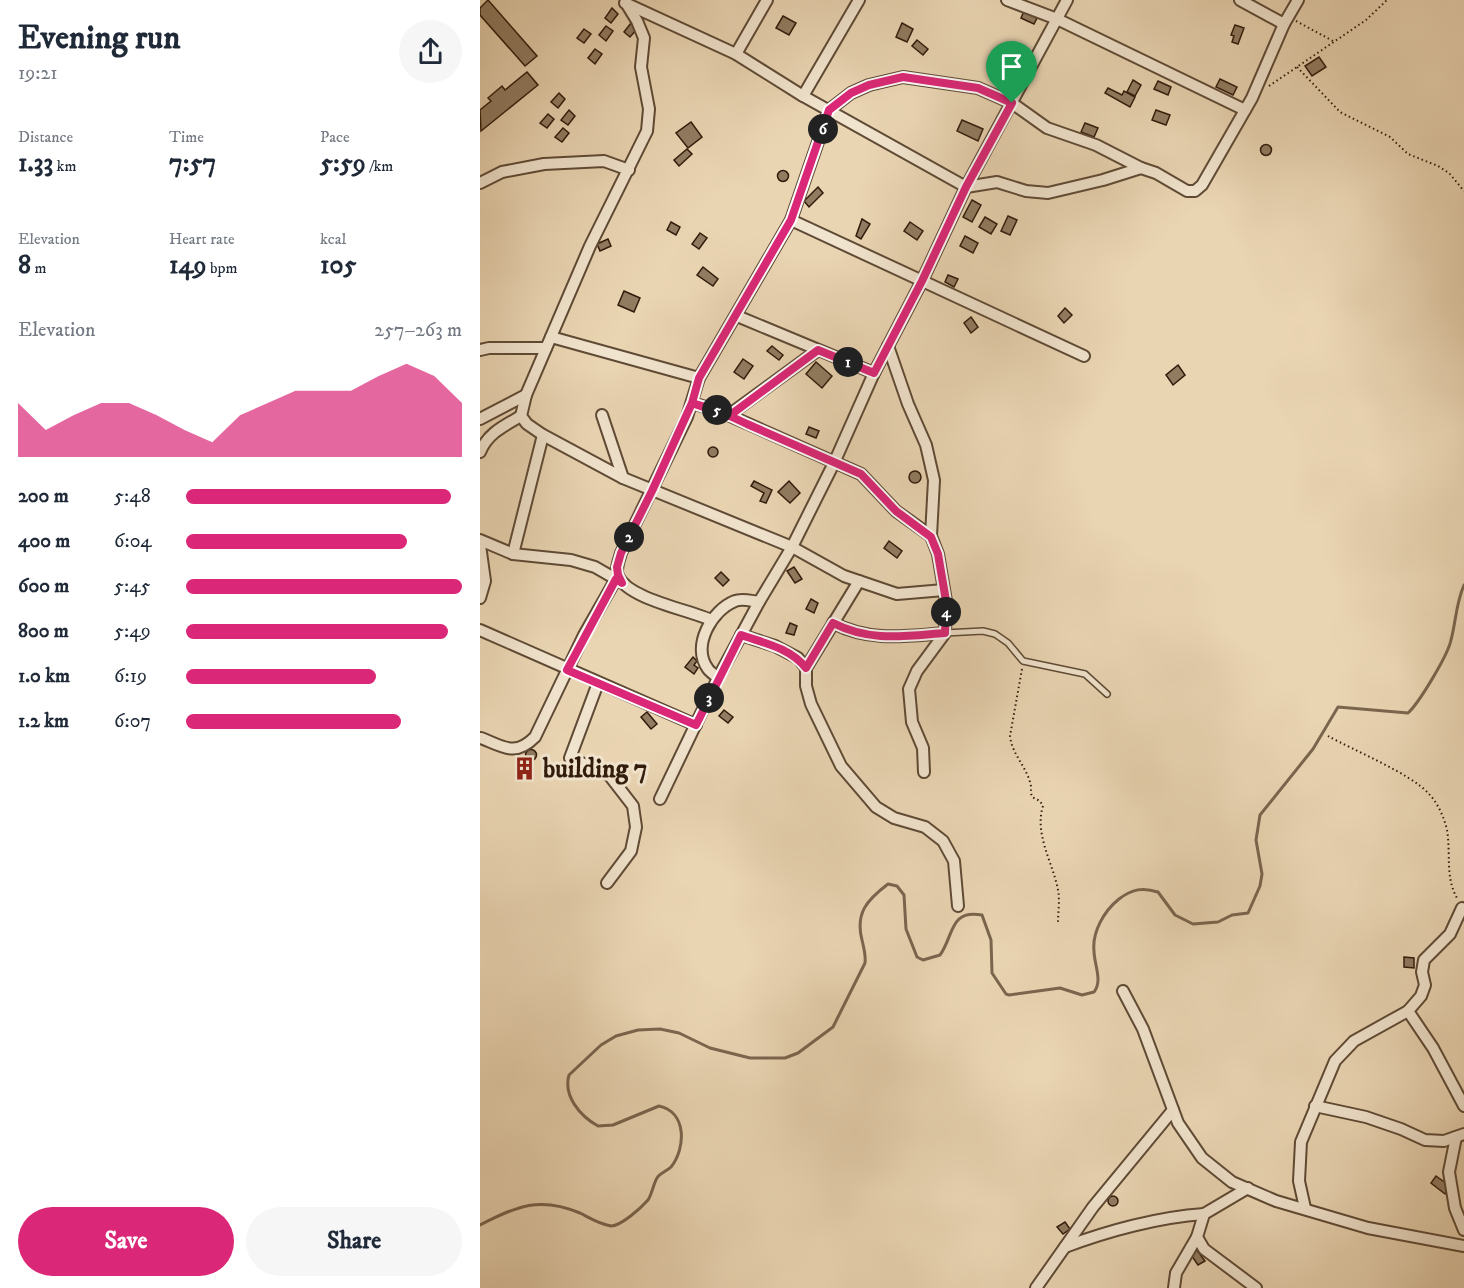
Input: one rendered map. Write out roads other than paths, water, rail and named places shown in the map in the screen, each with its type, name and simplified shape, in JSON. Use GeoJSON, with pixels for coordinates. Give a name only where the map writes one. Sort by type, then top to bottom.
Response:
{"type":"FeatureCollection","features":[{"type":"Feature","properties":{"kind":"street"},"geometry":{"type":"LineString","coordinates":[[736,54],[767,0]]}},
{"type":"Feature","properties":{"kind":"street"},"geometry":{"type":"LineString","coordinates":[[802,96],[859,0]]}},
{"type":"Feature","properties":{"kind":"street"},"geometry":{"type":"LineString","coordinates":[[1007,0],[1057,19],[1245,110]]}},
{"type":"Feature","properties":{"kind":"street"},"geometry":{"type":"LineString","coordinates":[[660,799],[718,678],[759,602],[792,548],[834,463],[874,373],[922,281],[966,187],[1067,0]]}},
{"type":"Feature","properties":{"kind":"street"},"geometry":{"type":"LineString","coordinates":[[1240,0],[1286,20]]}},
{"type":"Feature","properties":{"kind":"street"},"geometry":{"type":"LineString","coordinates":[[481,738],[507,749],[518,750],[535,737],[567,670],[619,581],[617,567],[621,553],[692,403],[699,378],[791,220],[829,110],[851,93],[869,85],[903,77],[978,88],[1012,103],[1047,129],[1096,145],[1141,168],[1156,173],[1187,191],[1195,191],[1202,185],[1252,98],[1286,20],[1298,0]]}},
{"type":"Feature","properties":{"kind":"street"},"geometry":{"type":"LineString","coordinates":[[623,2],[736,54],[802,96],[966,187],[997,182],[1048,193],[1141,168]]}},
{"type":"Feature","properties":{"kind":"street"},"geometry":{"type":"LineString","coordinates":[[623,2],[637,21],[644,38],[641,67],[649,109],[647,131],[590,246],[526,395],[521,416],[526,424],[543,435],[623,478],[792,548],[859,581],[897,594],[944,590]]}},
{"type":"Feature","properties":{"kind":"street"},"geometry":{"type":"LineString","coordinates":[[480,183],[502,172],[544,164],[604,160],[629,170]]}},
{"type":"Feature","properties":{"kind":"street"},"geometry":{"type":"LineString","coordinates":[[791,220],[1083,356]]}},
{"type":"Feature","properties":{"kind":"street"},"geometry":{"type":"LineString","coordinates":[[737,316],[874,373]]}},
{"type":"Feature","properties":{"kind":"street"},"geometry":{"type":"LineString","coordinates":[[480,350],[549,343],[699,378]]}},
{"type":"Feature","properties":{"kind":"street"},"geometry":{"type":"LineString","coordinates":[[888,346],[908,404],[926,445],[934,480],[931,537],[938,554],[946,601],[945,633],[917,671],[909,689],[912,722],[923,748],[924,772]]}},
{"type":"Feature","properties":{"kind":"street"},"geometry":{"type":"LineString","coordinates":[[729,416],[818,350]]}},
{"type":"Feature","properties":{"kind":"street"},"geometry":{"type":"LineString","coordinates":[[480,419],[526,395]]}},
{"type":"Feature","properties":{"kind":"street"},"geometry":{"type":"LineString","coordinates":[[692,403],[729,416],[861,474],[896,511],[931,537]]}},
{"type":"Feature","properties":{"kind":"street"},"geometry":{"type":"LineString","coordinates":[[602,415],[623,478]]}},
{"type":"Feature","properties":{"kind":"street"},"geometry":{"type":"LineString","coordinates":[[480,453],[483,444],[494,432],[521,416]]}},
{"type":"Feature","properties":{"kind":"street"},"geometry":{"type":"LineString","coordinates":[[513,554],[543,435]]}},
{"type":"Feature","properties":{"kind":"street"},"geometry":{"type":"LineString","coordinates":[[480,540],[513,554],[571,560],[595,567],[637,593],[711,620]]}},
{"type":"Feature","properties":{"kind":"street"},"geometry":{"type":"LineString","coordinates":[[480,545],[485,581],[480,598]]}},
{"type":"Feature","properties":{"kind":"street"},"geometry":{"type":"LineString","coordinates":[[859,581],[806,668],[806,686],[811,704],[841,766],[876,807],[894,818],[925,827],[943,840],[954,861],[958,906]]}},
{"type":"Feature","properties":{"kind":"street"},"geometry":{"type":"LineString","coordinates":[[718,678],[707,668],[702,654],[703,638],[711,620],[737,600],[759,602]]}},
{"type":"Feature","properties":{"kind":"street"},"geometry":{"type":"LineString","coordinates":[[833,623],[861,635],[893,637],[945,633]]}},
{"type":"Feature","properties":{"kind":"street"},"geometry":{"type":"LineString","coordinates":[[480,630],[696,725]]}},
{"type":"Feature","properties":{"kind":"street"},"geometry":{"type":"LineString","coordinates":[[741,635],[775,646],[798,658],[806,668]]}},
{"type":"Feature","properties":{"kind":"street"},"geometry":{"type":"LineString","coordinates":[[598,683],[570,758],[609,775],[633,806],[636,827],[631,850],[607,883]]}},
{"type":"Feature","properties":{"kind":"street"},"geometry":{"type":"LineString","coordinates":[[1305,1208],[1299,1182],[1301,1142],[1335,1061],[1354,1041],[1408,1011],[1421,996],[1425,985],[1422,972],[1424,960],[1450,934],[1463,908]]}},
{"type":"Feature","properties":{"kind":"street"},"geometry":{"type":"LineString","coordinates":[[1123,991],[1143,1029],[1178,1123],[1202,1158],[1232,1182],[1276,1201],[1368,1228],[1464,1246]]}},
{"type":"Feature","properties":{"kind":"street"},"geometry":{"type":"LineString","coordinates":[[1408,1011],[1433,1048],[1464,1106]]}},
{"type":"Feature","properties":{"kind":"street"},"geometry":{"type":"LineString","coordinates":[[1315,1106],[1366,1117],[1425,1140],[1444,1141],[1460,1136]]}},
{"type":"Feature","properties":{"kind":"street"},"geometry":{"type":"LineString","coordinates":[[1036,1288],[1093,1207],[1173,1110]]}},
{"type":"Feature","properties":{"kind":"street"},"geometry":{"type":"LineString","coordinates":[[1460,1136],[1449,1172],[1455,1208],[1464,1230]]}},
{"type":"Feature","properties":{"kind":"street"},"geometry":{"type":"LineString","coordinates":[[1065,1247],[1099,1234],[1180,1215],[1204,1214],[1248,1188]]}},
{"type":"Feature","properties":{"kind":"street"},"geometry":{"type":"LineString","coordinates":[[1174,1288],[1176,1274],[1197,1237],[1204,1214]]}},
{"type":"Feature","properties":{"kind":"street"},"geometry":{"type":"LineString","coordinates":[[1197,1237],[1204,1249],[1256,1288]]}},
{"type":"Feature","properties":{"kind":"lane"},"geometry":{"type":"LineString","coordinates":[[945,633],[983,631],[995,634],[1008,643],[1023,661],[1086,674],[1107,694]]}},
{"type":"Feature","properties":{"kind":"waterway"},"geometry":{"type":"LineString","coordinates":[[480,1225],[517,1208],[541,1204],[566,1208],[611,1226],[636,1212],[648,1200],[658,1176],[671,1167],[676,1159],[681,1141],[679,1123],[675,1115],[659,1106],[613,1125],[598,1126],[574,1105],[568,1090],[569,1075],[601,1045],[616,1036],[638,1030],[660,1029],[679,1033],[710,1048],[750,1058],[785,1058],[798,1053],[833,1027],[865,963],[860,930],[864,908],[888,884],[897,886],[904,895],[906,929],[917,957],[923,960],[940,955],[954,926],[963,916],[982,915],[991,940],[992,973],[1009,995],[1060,988],[1082,995],[1094,992],[1098,983],[1094,956],[1097,929],[1114,904],[1133,891],[1142,889],[1158,892],[1175,915],[1193,924],[1218,922],[1232,915],[1248,913],[1260,886],[1262,874],[1256,840],[1260,815],[1313,749],[1338,707],[1408,713],[1413,708],[1449,647],[1464,585]]}},
{"type":"Feature","properties":{"kind":"place","name":"building 7"},"geometry":{"type":"Point","coordinates":[525,769]}}]}
